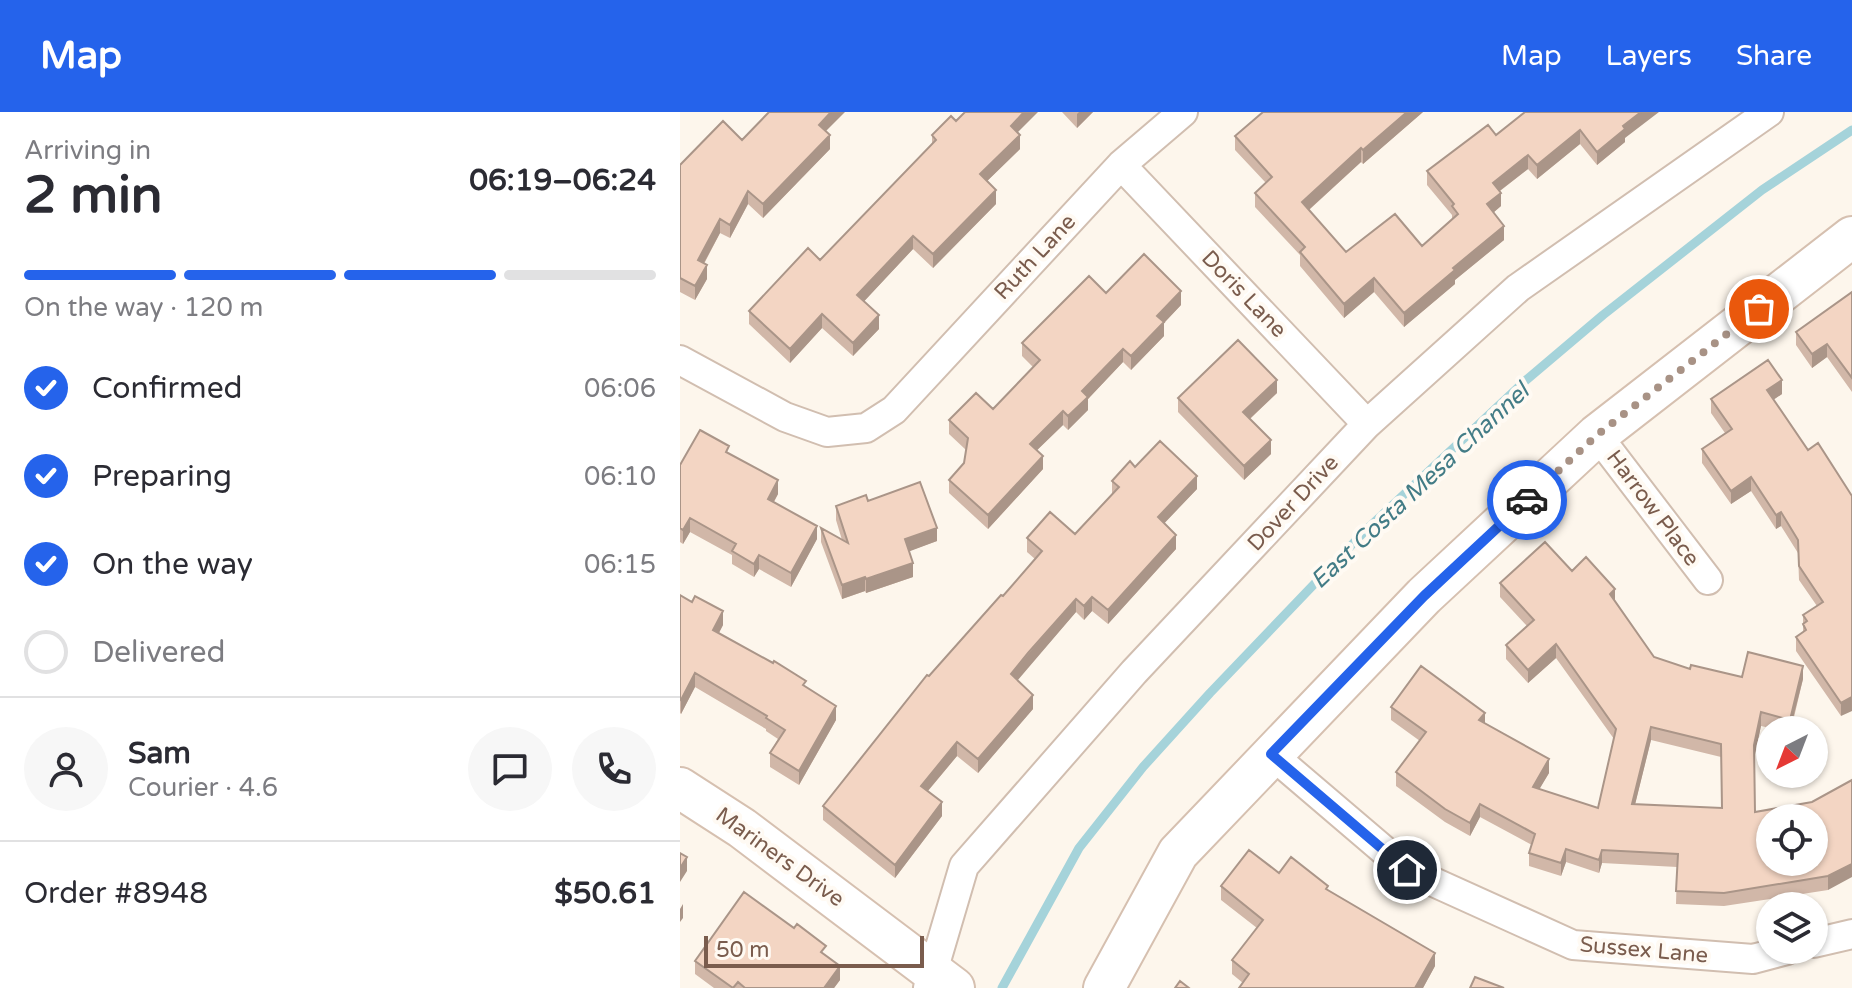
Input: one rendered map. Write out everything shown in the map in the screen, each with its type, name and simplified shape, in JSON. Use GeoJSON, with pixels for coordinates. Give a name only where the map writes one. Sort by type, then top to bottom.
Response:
{"type":"FeatureCollection","features":[{"type":"Feature","properties":{"kind":"street","name":"Ruth Lane"},"geometry":{"type":"LineString","coordinates":[[680,360],[785,417],[827,432],[866,428],[894,410],[1121,165],[1183,112]]}},
{"type":"Feature","properties":{"kind":"street","name":"Dover Drive"},"geometry":{"type":"LineString","coordinates":[[938,983],[964,866],[1134,672],[1367,424],[1518,288],[1769,112]]}},
{"type":"Feature","properties":{"kind":"street","name":"Doris Lane"},"geometry":{"type":"LineString","coordinates":[[1121,165],[1367,424]]}},
{"type":"Feature","properties":{"kind":"street"},"geometry":{"type":"LineString","coordinates":[[1104,988],[1178,853],[1424,596],[1597,435],[1852,237]]}},
{"type":"Feature","properties":{"kind":"street","name":"Harrow Place"},"geometry":{"type":"LineString","coordinates":[[1597,435],[1708,580]]}},
{"type":"Feature","properties":{"kind":"street","name":"Sussex Lane"},"geometry":{"type":"LineString","coordinates":[[1271,754],[1407,870],[1573,945],[1756,958]]}},
{"type":"Feature","properties":{"kind":"street","name":"Mariners Drive"},"geometry":{"type":"LineString","coordinates":[[680,788],[742,828],[938,983]]}},
{"type":"Feature","properties":{"kind":"street"},"geometry":{"type":"LineString","coordinates":[[1828,940],[1852,934]]}},
{"type":"Feature","properties":{"kind":"building"},"geometry":{"type":"Polygon","coordinates":[[[769,112],[831,112],[819,125],[830,135],[763,204],[748,191],[730,225],[720,219],[698,260],[707,265],[695,286],[680,278],[680,165],[723,121],[742,140],[769,112]]]}},
{"type":"Feature","properties":{"kind":"building"},"geometry":{"type":"Polygon","coordinates":[[[965,112],[1024,112],[1011,126],[1020,135],[980,174],[996,190],[933,254],[913,236],[857,295],[879,315],[853,343],[822,314],[790,349],[749,311],[808,248],[820,260],[936,140],[932,135],[951,116],[956,121],[965,112]]]}},
{"type":"Feature","properties":{"kind":"building"},"geometry":{"type":"Polygon","coordinates":[[[1263,112],[1407,112],[1363,150],[1361,148],[1302,202],[1346,252],[1395,214],[1422,246],[1458,214],[1452,206],[1454,204],[1427,171],[1488,125],[1496,135],[1525,112],[1641,112],[1597,152],[1580,130],[1537,165],[1528,155],[1493,183],[1501,193],[1487,204],[1504,226],[1404,313],[1374,278],[1344,304],[1300,252],[1305,247],[1255,193],[1272,177],[1235,136],[1263,112]]]}},
{"type":"Feature","properties":{"kind":"building"},"geometry":{"type":"Polygon","coordinates":[[[1144,254],[1181,291],[1157,316],[1164,322],[1131,356],[1123,349],[1082,391],[1088,397],[1068,416],[1063,411],[1030,444],[1043,456],[988,515],[949,480],[964,463],[968,438],[949,420],[976,393],[993,409],[1040,360],[1022,343],[1089,276],[1106,293],[1144,254]]]}},
{"type":"Feature","properties":{"kind":"building"},"geometry":{"type":"Polygon","coordinates":[[[1852,292],[1852,378],[1827,344],[1812,354],[1796,332],[1852,292]]]}},
{"type":"Feature","properties":{"kind":"building"},"geometry":{"type":"Polygon","coordinates":[[[1238,340],[1277,380],[1243,412],[1271,440],[1244,466],[1178,398],[1238,340]]]}},
{"type":"Feature","properties":{"kind":"building"},"geometry":{"type":"Polygon","coordinates":[[[1768,360],[1782,380],[1767,390],[1808,450],[1818,443],[1852,496],[1852,697],[1841,703],[1796,637],[1806,630],[1803,624],[1807,621],[1803,615],[1823,602],[1799,566],[1798,540],[1781,512],[1776,515],[1751,477],[1731,491],[1702,449],[1732,429],[1711,399],[1768,360]]]}},
{"type":"Feature","properties":{"kind":"building"},"geometry":{"type":"Polygon","coordinates":[[[700,430],[729,446],[726,452],[778,480],[768,499],[817,526],[791,573],[759,555],[754,564],[732,551],[736,544],[690,518],[683,530],[680,528],[680,465],[700,430]]]}},
{"type":"Feature","properties":{"kind":"building"},"geometry":{"type":"Polygon","coordinates":[[[1160,441],[1197,476],[1158,517],[1176,535],[1108,610],[1092,597],[1084,606],[1076,599],[1028,653],[1011,674],[1033,695],[978,759],[957,742],[921,786],[942,802],[895,865],[823,806],[927,675],[1042,551],[1027,538],[1050,512],[1075,534],[1119,487],[1112,481],[1130,461],[1135,467],[1160,441]]]}},
{"type":"Feature","properties":{"kind":"building"},"geometry":{"type":"Polygon","coordinates":[[[920,482],[937,528],[905,539],[913,563],[842,585],[821,528],[848,543],[836,506],[866,495],[868,501],[920,482]]]}},
{"type":"Feature","properties":{"kind":"building"},"geometry":{"type":"Polygon","coordinates":[[[1545,542],[1572,571],[1586,557],[1615,589],[1610,594],[1654,657],[1690,669],[1691,665],[1742,677],[1748,652],[1803,666],[1791,716],[1761,712],[1760,716],[1756,716],[1756,876],[1828,876],[1724,893],[1676,891],[1678,854],[1602,850],[1599,860],[1566,849],[1561,863],[1529,853],[1535,834],[1480,804],[1470,823],[1445,809],[1396,772],[1426,732],[1391,707],[1421,666],[1485,713],[1479,720],[1549,759],[1533,787],[1598,808],[1616,729],[1556,644],[1528,670],[1506,645],[1534,620],[1500,583],[1545,542]],[[1651,727],[1632,804],[1722,808],[1721,744],[1651,727]]]}},
{"type":"Feature","properties":{"kind":"building"},"geometry":{"type":"Polygon","coordinates":[[[680,595],[692,602],[695,596],[723,611],[713,630],[774,661],[806,681],[803,685],[836,706],[799,771],[770,753],[785,730],[767,716],[695,673],[680,699],[680,595]]]}},
{"type":"Feature","properties":{"kind":"building"},"geometry":{"type":"Polygon","coordinates":[[[1852,780],[1852,864],[1828,876],[1828,804],[1801,804],[1812,802],[1852,780]]]}},
{"type":"Feature","properties":{"kind":"building"},"geometry":{"type":"Polygon","coordinates":[[[1249,850],[1279,873],[1291,857],[1328,886],[1326,889],[1435,953],[1415,988],[1239,988],[1249,974],[1232,960],[1263,920],[1221,886],[1249,850]]]}},
{"type":"Feature","properties":{"kind":"building"},"geometry":{"type":"Polygon","coordinates":[[[680,853],[687,857],[680,868],[680,853]]]}},
{"type":"Feature","properties":{"kind":"building"},"geometry":{"type":"Polygon","coordinates":[[[744,892],[794,928],[797,924],[826,946],[821,952],[840,966],[824,988],[745,988],[738,982],[733,988],[695,961],[744,892]]]}},
{"type":"Feature","properties":{"kind":"building"},"geometry":{"type":"Polygon","coordinates":[[[1475,977],[1504,988],[1470,988],[1475,977]]]}},
{"type":"Feature","properties":{"kind":"building"},"geometry":{"type":"Polygon","coordinates":[[[1180,981],[1189,988],[1175,988],[1180,981]]]}},
{"type":"Feature","properties":{"kind":"waterway","name":"East Costa Mesa Channel"},"geometry":{"type":"LineString","coordinates":[[1002,988],[1079,848],[1143,767],[1365,531],[1525,381],[1603,315],[1762,190],[1852,130]]}},
{"type":"Feature","properties":{"kind":"way so far"},"geometry":{"type":"LineString","coordinates":[[1527,500],[1597,435],[1759,309]]}},
{"type":"Feature","properties":{"kind":"route"},"geometry":{"type":"LineString","coordinates":[[1407,870],[1271,754],[1424,596],[1527,500]]}}]}
